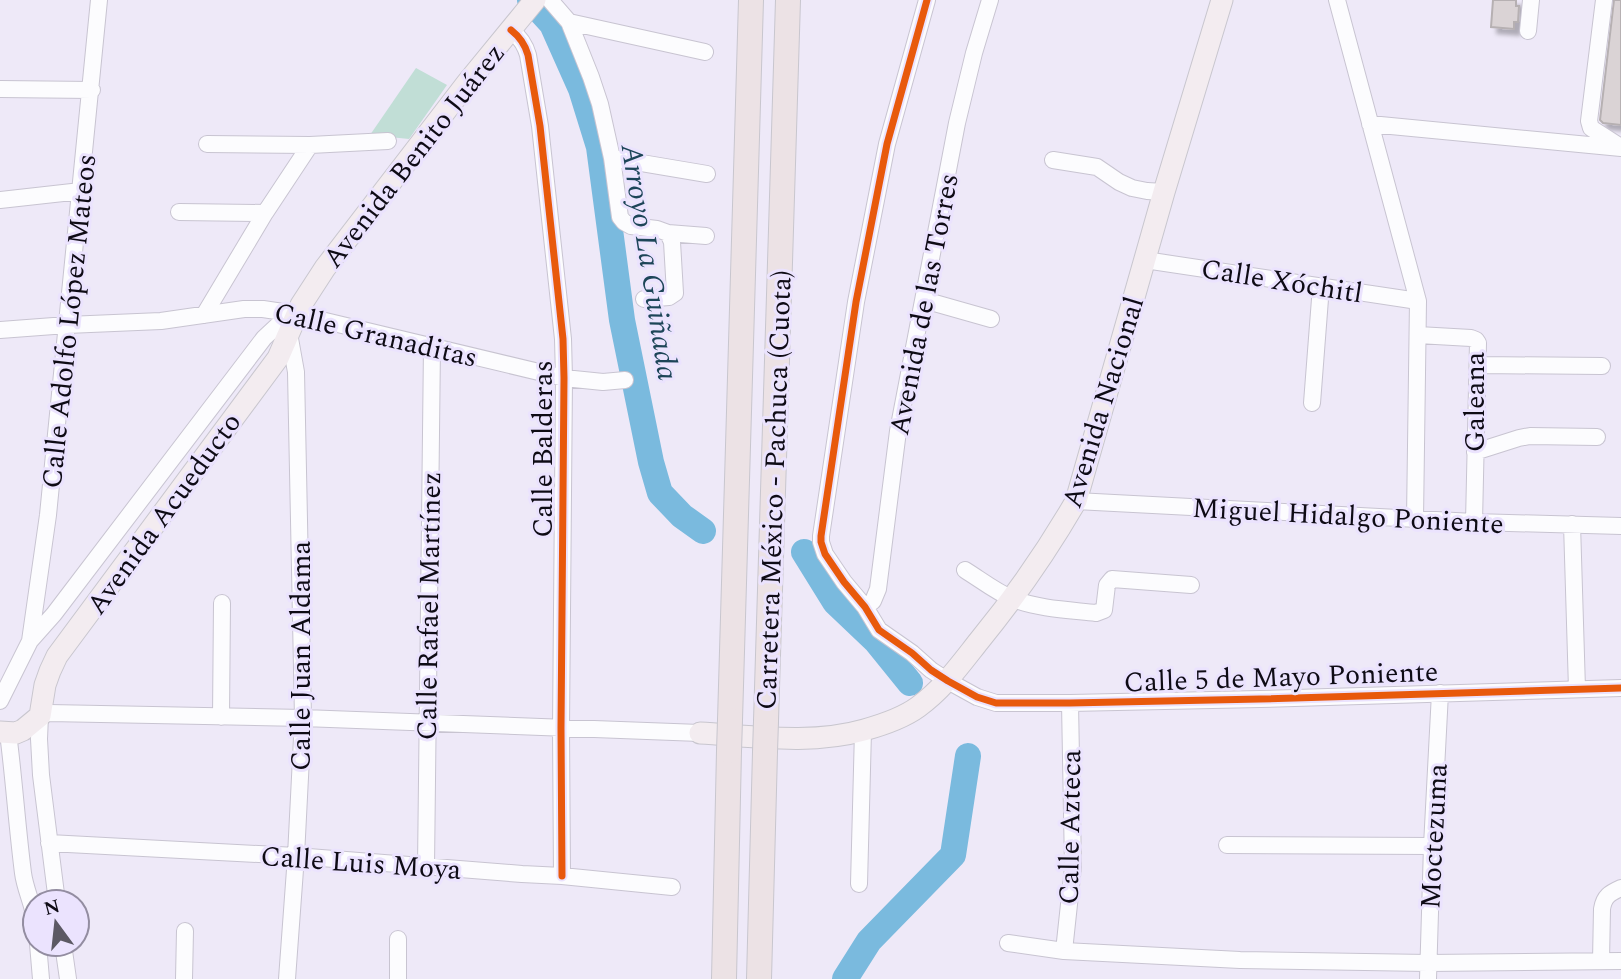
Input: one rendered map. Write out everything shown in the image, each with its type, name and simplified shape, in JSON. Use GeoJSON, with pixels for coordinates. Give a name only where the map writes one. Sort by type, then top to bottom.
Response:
{"type":"FeatureCollection","features":[{"type":"Feature","properties":{"kind":"highway","name":"Carretera México - Pachuca (Cuota)"},"geometry":{"type":"LineString","coordinates":[[724,979],[751,0]]}},
{"type":"Feature","properties":{"kind":"highway","name":"Carretera México - Pachuca (Cuota)"},"geometry":{"type":"LineString","coordinates":[[759,979],[788,0]]}},
{"type":"Feature","properties":{"kind":"main road","name":"Avenida Benito Juárez"},"geometry":{"type":"LineString","coordinates":[[293,323],[309,292],[348,237],[535,0]]}},
{"type":"Feature","properties":{"kind":"main road","name":"Avenida Nacional"},"geometry":{"type":"LineString","coordinates":[[700,733],[814,738],[863,731],[893,720],[915,710],[948,681],[1013,599],[1076,501],[1222,0]]}},
{"type":"Feature","properties":{"kind":"main road","name":"Avenida Acueducto"},"geometry":{"type":"LineString","coordinates":[[40,716],[45,685],[58,656],[278,358],[293,323]]}},
{"type":"Feature","properties":{"kind":"main road"},"geometry":{"type":"LineString","coordinates":[[4,732],[23,730],[40,716]]}},
{"type":"Feature","properties":{"kind":"street","name":"Calle Adolfo López Mateos"},"geometry":{"type":"LineString","coordinates":[[30,641],[48,515],[99,0]]}},
{"type":"Feature","properties":{"kind":"street"},"geometry":{"type":"LineString","coordinates":[[550,0],[569,22],[591,77],[612,158],[618,212],[624,222],[631,226],[668,233],[706,236]]}},
{"type":"Feature","properties":{"kind":"street"},"geometry":{"type":"LineString","coordinates":[[926,0],[887,144],[856,302],[821,542],[825,554],[879,630],[948,681]]}},
{"type":"Feature","properties":{"kind":"street","name":"Avenida de las Torres"},"geometry":{"type":"LineString","coordinates":[[865,607],[873,601],[878,589],[898,431],[957,123],[990,0]]}},
{"type":"Feature","properties":{"kind":"street"},"geometry":{"type":"LineString","coordinates":[[1337,0],[1419,301],[1415,519]]}},
{"type":"Feature","properties":{"kind":"street"},"geometry":{"type":"LineString","coordinates":[[1528,31],[1531,0]]}},
{"type":"Feature","properties":{"kind":"street"},"geometry":{"type":"LineString","coordinates":[[1604,0],[1589,121],[1591,128],[1621,148]]}},
{"type":"Feature","properties":{"kind":"street"},"geometry":{"type":"LineString","coordinates":[[569,22],[705,52]]}},
{"type":"Feature","properties":{"kind":"street","name":"Calle Balderas"},"geometry":{"type":"LineString","coordinates":[[516,24],[526,46],[538,114],[563,339],[562,876]]}},
{"type":"Feature","properties":{"kind":"street"},"geometry":{"type":"LineString","coordinates":[[0,89],[92,90]]}},
{"type":"Feature","properties":{"kind":"street"},"geometry":{"type":"LineString","coordinates":[[1370,124],[1621,148]]}},
{"type":"Feature","properties":{"kind":"street"},"geometry":{"type":"LineString","coordinates":[[207,144],[310,145],[388,141]]}},
{"type":"Feature","properties":{"kind":"street"},"geometry":{"type":"LineString","coordinates":[[204,315],[265,213],[310,145]]}},
{"type":"Feature","properties":{"kind":"street"},"geometry":{"type":"LineString","coordinates":[[612,158],[707,174]]}},
{"type":"Feature","properties":{"kind":"street"},"geometry":{"type":"LineString","coordinates":[[1053,160],[1097,167],[1132,188],[1164,192]]}},
{"type":"Feature","properties":{"kind":"street"},"geometry":{"type":"LineString","coordinates":[[0,200],[81,191]]}},
{"type":"Feature","properties":{"kind":"street"},"geometry":{"type":"LineString","coordinates":[[179,212],[265,213]]}},
{"type":"Feature","properties":{"kind":"street"},"geometry":{"type":"LineString","coordinates":[[644,299],[669,297],[674,295],[676,290],[672,242],[668,233]]}},
{"type":"Feature","properties":{"kind":"street","name":"Calle Xóchitl"},"geometry":{"type":"LineString","coordinates":[[1145,260],[1419,301]]}},
{"type":"Feature","properties":{"kind":"street"},"geometry":{"type":"LineString","coordinates":[[1312,403],[1321,286]]}},
{"type":"Feature","properties":{"kind":"street"},"geometry":{"type":"LineString","coordinates":[[924,300],[991,319]]}},
{"type":"Feature","properties":{"kind":"street","name":"Calle Granaditas"},"geometry":{"type":"LineString","coordinates":[[0,330],[161,321],[244,309],[263,309],[293,323],[432,346],[565,378],[603,382],[625,380]]}},
{"type":"Feature","properties":{"kind":"street"},"geometry":{"type":"LineString","coordinates":[[0,701],[30,641],[54,614],[264,338],[279,324],[293,323]]}},
{"type":"Feature","properties":{"kind":"street","name":"Calle Juan Aldama"},"geometry":{"type":"LineString","coordinates":[[287,979],[303,718],[293,323]]}},
{"type":"Feature","properties":{"kind":"street","name":"Galeana"},"geometry":{"type":"LineString","coordinates":[[1418,335],[1474,339],[1478,343],[1474,522]]}},
{"type":"Feature","properties":{"kind":"street","name":"Calle Rafael Martínez"},"geometry":{"type":"LineString","coordinates":[[426,867],[432,346]]}},
{"type":"Feature","properties":{"kind":"street"},"geometry":{"type":"LineString","coordinates":[[1478,365],[1602,366]]}},
{"type":"Feature","properties":{"kind":"street"},"geometry":{"type":"LineString","coordinates":[[1475,452],[1530,436],[1597,437]]}},
{"type":"Feature","properties":{"kind":"street","name":"Miguel Hidalgo Poniente"},"geometry":{"type":"LineString","coordinates":[[1076,501],[1474,522],[1621,526]]}},
{"type":"Feature","properties":{"kind":"street"},"geometry":{"type":"LineString","coordinates":[[1572,524],[1577,689]]}},
{"type":"Feature","properties":{"kind":"street"},"geometry":{"type":"LineString","coordinates":[[965,570],[1013,599],[1029,604],[1096,613],[1104,610],[1107,585],[1112,579],[1191,585]]}},
{"type":"Feature","properties":{"kind":"street"},"geometry":{"type":"LineString","coordinates":[[221,717],[222,603]]}},
{"type":"Feature","properties":{"kind":"street","name":"Calle 5 de Mayo Poniente"},"geometry":{"type":"LineString","coordinates":[[948,681],[976,697],[996,703],[1260,699],[1621,688]]}},
{"type":"Feature","properties":{"kind":"street","name":"Moctezuma"},"geometry":{"type":"LineString","coordinates":[[1428,971],[1440,693]]}},
{"type":"Feature","properties":{"kind":"street","name":"Calle Azteca"},"geometry":{"type":"LineString","coordinates":[[1065,951],[1073,867],[1070,703]]}},
{"type":"Feature","properties":{"kind":"street"},"geometry":{"type":"LineString","coordinates":[[55,888],[40,756],[40,716],[57,712],[303,718],[700,733]]}},
{"type":"Feature","properties":{"kind":"street"},"geometry":{"type":"LineString","coordinates":[[859,884],[863,731]]}},
{"type":"Feature","properties":{"kind":"street"},"geometry":{"type":"LineString","coordinates":[[4,732],[15,782],[23,876],[27,888]]}},
{"type":"Feature","properties":{"kind":"street","name":"Calle Luis Moya"},"geometry":{"type":"LineString","coordinates":[[49,843],[296,856],[672,887]]}},
{"type":"Feature","properties":{"kind":"street"},"geometry":{"type":"LineString","coordinates":[[1227,845],[1432,846]]}},
{"type":"Feature","properties":{"kind":"street"},"geometry":{"type":"LineString","coordinates":[[1601,961],[1604,901],[1607,896],[1621,888]]}},
{"type":"Feature","properties":{"kind":"street"},"geometry":{"type":"LineString","coordinates":[[184,979],[185,932]]}},
{"type":"Feature","properties":{"kind":"street"},"geometry":{"type":"LineString","coordinates":[[397,979],[398,939]]}},
{"type":"Feature","properties":{"kind":"street"},"geometry":{"type":"LineString","coordinates":[[1008,943],[1065,951],[1428,971],[1621,961]]}},
{"type":"Feature","properties":{"kind":"street"},"geometry":{"type":"LineString","coordinates":[[39,958],[41,979]]}},
{"type":"Feature","properties":{"kind":"street"},"geometry":{"type":"LineString","coordinates":[[65,958],[68,979]]}},
{"type":"Feature","properties":{"kind":"street"},"geometry":{"type":"LineString","coordinates":[[1572,979],[1573,962]]}},
{"type":"Feature","properties":{"kind":"green space"},"geometry":{"type":"Polygon","coordinates":[[[416,68],[447,85],[409,139],[370,135],[416,68]]]}},
{"type":"Feature","properties":{"kind":"building"},"geometry":{"type":"Polygon","coordinates":[[[1493,0],[1516,0],[1516,6],[1519,6],[1518,22],[1514,22],[1514,29],[1491,27],[1493,0]]]}},
{"type":"Feature","properties":{"kind":"building"},"geometry":{"type":"Polygon","coordinates":[[[1614,0],[1621,0],[1621,125],[1603,123],[1600,120],[1614,0]]]}},
{"type":"Feature","properties":{"kind":"waterway","name":"Arroyo La Guiñada"},"geometry":{"type":"LineString","coordinates":[[530,0],[552,24],[581,89],[599,147],[622,320],[651,462],[660,493],[682,516],[703,531]]}},
{"type":"Feature","properties":{"kind":"waterway"},"geometry":{"type":"LineString","coordinates":[[804,552],[835,602],[876,641],[910,683]]}},
{"type":"Feature","properties":{"kind":"waterway"},"geometry":{"type":"LineString","coordinates":[[845,979],[869,941],[953,855],[968,756]]}},
{"type":"Feature","properties":{"kind":"cycle path"},"geometry":{"type":"LineString","coordinates":[[927,0],[887,144],[856,302],[821,536],[825,554],[879,630],[948,681],[977,697],[996,703],[1260,699],[1621,688]]}},
{"type":"Feature","properties":{"kind":"cycle path"},"geometry":{"type":"LineString","coordinates":[[511,30],[522,41],[528,55],[540,126],[563,339],[562,876]]}}]}
